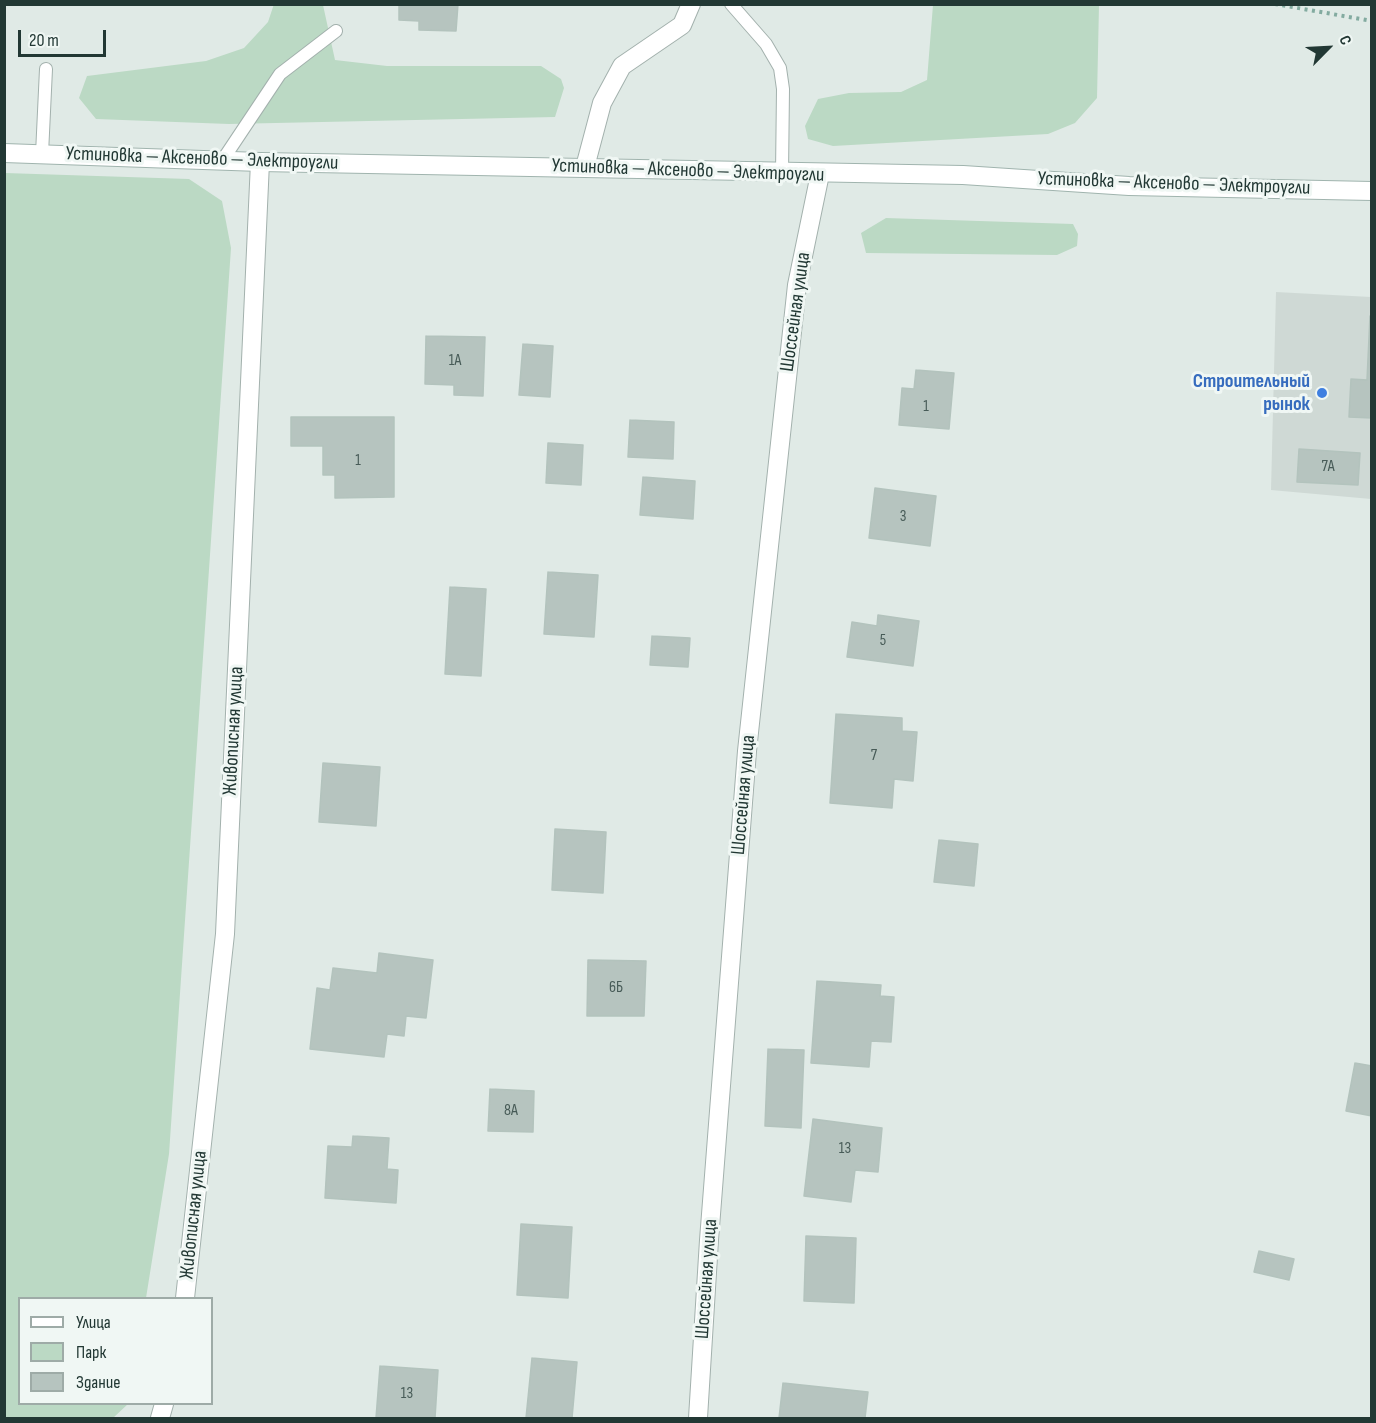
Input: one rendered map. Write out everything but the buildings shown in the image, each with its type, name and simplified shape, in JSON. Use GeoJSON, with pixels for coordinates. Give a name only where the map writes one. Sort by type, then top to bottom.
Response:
{"type":"FeatureCollection","features":[{"type":"Feature","properties":{"kind":"street"},"geometry":{"type":"LineString","coordinates":[[585,167],[602,104],[622,66],[682,25],[690,4]]}},
{"type":"Feature","properties":{"kind":"street","name":"Устиновка — Аксеново — Электроугли"},"geometry":{"type":"LineString","coordinates":[[4,153],[260,162],[963,175],[1129,186],[1371,190]]}},
{"type":"Feature","properties":{"kind":"street","name":"Живописная улица"},"geometry":{"type":"LineString","coordinates":[[185,1297],[225,934],[260,162]]}},
{"type":"Feature","properties":{"kind":"street","name":"Шоссейная улица"},"geometry":{"type":"LineString","coordinates":[[698,1419],[709,1240],[747,751],[797,285],[820,174]]}},
{"type":"Feature","properties":{"kind":"lane"},"geometry":{"type":"LineString","coordinates":[[731,4],[766,44],[780,68],[783,88],[782,173]]}},
{"type":"Feature","properties":{"kind":"lane"},"geometry":{"type":"LineString","coordinates":[[222,161],[280,74],[336,31]]}},
{"type":"Feature","properties":{"kind":"lane"},"geometry":{"type":"LineString","coordinates":[[42,154],[46,69]]}},
{"type":"Feature","properties":{"kind":"path"},"geometry":{"type":"LineString","coordinates":[[1275,4],[1371,21]]}},
{"type":"Feature","properties":{"kind":"shaded area","name":"Строительный рынок"},"geometry":{"type":"Polygon","coordinates":[[[1276,292],[1371,297],[1371,499],[1271,490],[1276,292]]]}},
{"type":"Feature","properties":{"kind":"green space"},"geometry":{"type":"Polygon","coordinates":[[[274,4],[323,5],[335,60],[387,66],[541,66],[561,79],[564,88],[555,117],[229,124],[96,119],[79,98],[87,76],[206,61],[244,48],[268,22],[274,4]]]}},
{"type":"Feature","properties":{"kind":"green space"},"geometry":{"type":"Polygon","coordinates":[[[933,5],[1099,5],[1097,98],[1075,123],[1048,134],[833,146],[808,139],[805,126],[818,99],[849,93],[901,92],[927,80],[933,5]]]}},
{"type":"Feature","properties":{"kind":"green space"},"geometry":{"type":"Polygon","coordinates":[[[5,173],[189,179],[222,201],[231,248],[169,1154],[146,1297],[18,1297],[18,1405],[127,1405],[113,1418],[5,1418],[5,173]]]}},
{"type":"Feature","properties":{"kind":"green space"},"geometry":{"type":"Polygon","coordinates":[[[886,218],[1073,224],[1078,234],[1077,246],[1057,255],[866,253],[861,233],[886,218]]]}},
{"type":"Feature","properties":{"kind":"place","name":"Строительный рынок"},"geometry":{"type":"Point","coordinates":[1322,393]}}]}
